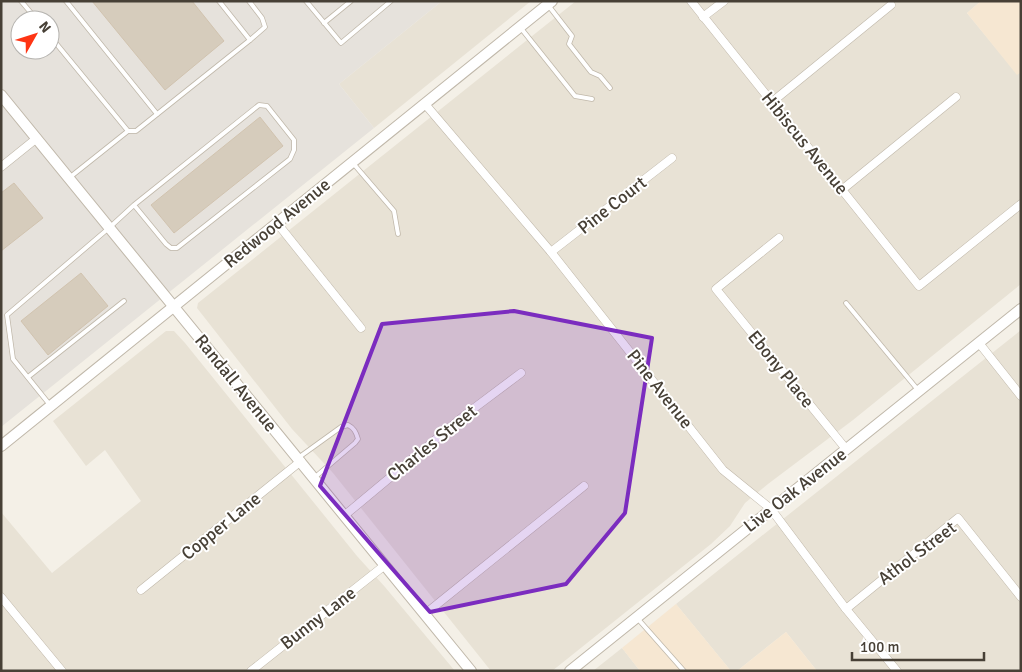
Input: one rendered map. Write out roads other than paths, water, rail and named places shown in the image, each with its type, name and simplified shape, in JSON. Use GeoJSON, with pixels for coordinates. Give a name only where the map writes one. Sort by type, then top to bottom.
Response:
{"type":"FeatureCollection","features":[{"type":"Feature","properties":{"kind":"street","name":"Hibiscus Avenue"},"geometry":{"type":"LineString","coordinates":[[690,1],[843,189],[919,286],[1021,204]]}},
{"type":"Feature","properties":{"kind":"street"},"geometry":{"type":"LineString","coordinates":[[703,17],[724,1]]}},
{"type":"Feature","properties":{"kind":"street","name":"Redwood Avenue"},"geometry":{"type":"LineString","coordinates":[[1,446],[550,3]]}},
{"type":"Feature","properties":{"kind":"street"},"geometry":{"type":"LineString","coordinates":[[772,102],[890,5]]}},
{"type":"Feature","properties":{"kind":"street","name":"Randall Avenue"},"geometry":{"type":"LineString","coordinates":[[1,95],[345,515],[467,669]]}},
{"type":"Feature","properties":{"kind":"street"},"geometry":{"type":"LineString","coordinates":[[843,189],[956,96]]}},
{"type":"Feature","properties":{"kind":"street","name":"Pine Avenue"},"geometry":{"type":"LineString","coordinates":[[425,104],[551,252],[723,470],[772,509],[846,609],[897,671]]}},
{"type":"Feature","properties":{"kind":"street"},"geometry":{"type":"LineString","coordinates":[[1,167],[37,138]]}},
{"type":"Feature","properties":{"kind":"street","name":"Pine Court"},"geometry":{"type":"LineString","coordinates":[[551,252],[672,158]]}},
{"type":"Feature","properties":{"kind":"street"},"geometry":{"type":"LineString","coordinates":[[277,223],[361,328]]}},
{"type":"Feature","properties":{"kind":"street","name":"Ebony Place"},"geometry":{"type":"LineString","coordinates":[[779,238],[716,289],[846,450]]}},
{"type":"Feature","properties":{"kind":"street","name":"Live Oak Avenue"},"geometry":{"type":"LineString","coordinates":[[570,671],[1021,309]]}},
{"type":"Feature","properties":{"kind":"street"},"geometry":{"type":"LineString","coordinates":[[978,344],[1021,396]]}},
{"type":"Feature","properties":{"kind":"street","name":"Charles Street"},"geometry":{"type":"LineString","coordinates":[[345,515],[465,415],[520,373]]}},
{"type":"Feature","properties":{"kind":"street","name":"Copper Lane"},"geometry":{"type":"LineString","coordinates":[[142,590],[299,460]]}},
{"type":"Feature","properties":{"kind":"street"},"geometry":{"type":"LineString","coordinates":[[425,614],[584,486]]}},
{"type":"Feature","properties":{"kind":"street","name":"Athol Street"},"geometry":{"type":"LineString","coordinates":[[846,609],[958,518],[1021,596]]}},
{"type":"Feature","properties":{"kind":"street","name":"Bunny Lane"},"geometry":{"type":"LineString","coordinates":[[251,671],[385,566]]}},
{"type":"Feature","properties":{"kind":"street"},"geometry":{"type":"LineString","coordinates":[[1,596],[62,671]]}},
{"type":"Feature","properties":{"kind":"lane"},"geometry":{"type":"LineString","coordinates":[[66,1],[157,114]]}},
{"type":"Feature","properties":{"kind":"lane"},"geometry":{"type":"LineString","coordinates":[[219,1],[250,40]]}},
{"type":"Feature","properties":{"kind":"lane"},"geometry":{"type":"LineString","coordinates":[[69,178],[128,131],[136,130],[157,114],[265,26],[262,18],[249,1]]}},
{"type":"Feature","properties":{"kind":"lane"},"geometry":{"type":"LineString","coordinates":[[314,1],[308,3],[341,43],[391,1]]}},
{"type":"Feature","properties":{"kind":"lane"},"geometry":{"type":"LineString","coordinates":[[324,23],[351,1]]}},
{"type":"Feature","properties":{"kind":"lane"},"geometry":{"type":"LineString","coordinates":[[550,3],[572,36],[569,44],[592,72],[600,76],[610,88]]}},
{"type":"Feature","properties":{"kind":"lane"},"geometry":{"type":"LineString","coordinates":[[520,27],[575,96],[592,99]]}},
{"type":"Feature","properties":{"kind":"lane"},"geometry":{"type":"LineString","coordinates":[[60,48],[128,131]]}},
{"type":"Feature","properties":{"kind":"lane"},"geometry":{"type":"LineString","coordinates":[[51,406],[13,359],[7,315],[134,205],[259,105],[266,106],[294,140],[294,150],[290,159],[177,248],[171,248],[166,244],[134,205]]}},
{"type":"Feature","properties":{"kind":"lane"},"geometry":{"type":"LineString","coordinates":[[352,162],[394,211],[398,234]]}},
{"type":"Feature","properties":{"kind":"lane"},"geometry":{"type":"LineString","coordinates":[[28,377],[124,301]]}},
{"type":"Feature","properties":{"kind":"lane"},"geometry":{"type":"LineString","coordinates":[[846,303],[919,391]]}},
{"type":"Feature","properties":{"kind":"lane"},"geometry":{"type":"LineString","coordinates":[[299,460],[341,427],[348,425],[353,428],[357,433],[358,439],[355,443],[314,478]]}},
{"type":"Feature","properties":{"kind":"lane"},"geometry":{"type":"LineString","coordinates":[[637,617],[684,671]]}}]}
